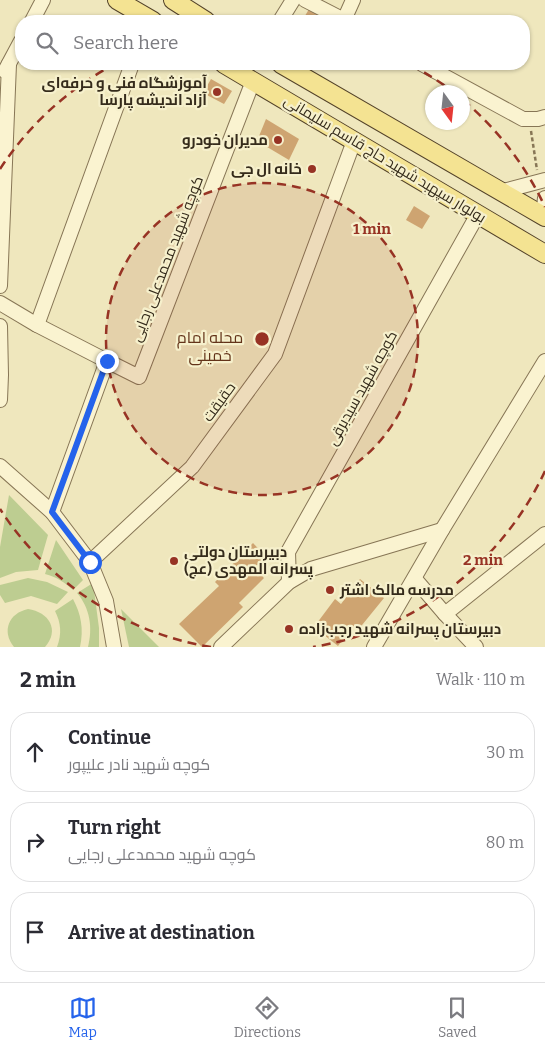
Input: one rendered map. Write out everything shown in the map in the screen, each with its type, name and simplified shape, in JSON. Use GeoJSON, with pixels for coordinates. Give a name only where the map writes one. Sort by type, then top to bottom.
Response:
{"type":"FeatureCollection","features":[{"type":"Feature","properties":{"kind":"main road"},"geometry":{"type":"LineString","coordinates":[[117,0],[142,15]]}},
{"type":"Feature","properties":{"kind":"main road"},"geometry":{"type":"LineString","coordinates":[[173,0],[197,15]]}},
{"type":"Feature","properties":{"kind":"main road","name":"بولوار سپهبد شهید حاج قاسم سلیمانی"},"geometry":{"type":"LineString","coordinates":[[234,70],[545,254]]}},
{"type":"Feature","properties":{"kind":"main road","name":"بولوار سپهبد شهید حاج قاسم سلیمانی"},"geometry":{"type":"LineString","coordinates":[[291,70],[544,217]]}},
{"type":"Feature","properties":{"kind":"street"},"geometry":{"type":"LineString","coordinates":[[35,15],[43,0]]}},
{"type":"Feature","properties":{"kind":"street"},"geometry":{"type":"LineString","coordinates":[[284,15],[293,0]]}},
{"type":"Feature","properties":{"kind":"street"},"geometry":{"type":"LineString","coordinates":[[305,0],[334,15]]}},
{"type":"Feature","properties":{"kind":"street"},"geometry":{"type":"LineString","coordinates":[[347,15],[353,0]]}},
{"type":"Feature","properties":{"kind":"street"},"geometry":{"type":"LineString","coordinates":[[0,79],[15,52]]}},
{"type":"Feature","properties":{"kind":"street"},"geometry":{"type":"LineString","coordinates":[[0,286],[9,64]]}},
{"type":"Feature","properties":{"kind":"street"},"geometry":{"type":"LineString","coordinates":[[37,325],[130,70]]}},
{"type":"Feature","properties":{"kind":"street"},"geometry":{"type":"LineString","coordinates":[[433,70],[522,119],[529,120],[545,117]]}},
{"type":"Feature","properties":{"kind":"street","name":"کوچه شهید محمدعلی رجایی"},"geometry":{"type":"LineString","coordinates":[[107,361],[139,378],[253,81]]}},
{"type":"Feature","properties":{"kind":"street","name":"حقیقت"},"geometry":{"type":"LineString","coordinates":[[90,562],[192,467],[274,354],[354,141]]}},
{"type":"Feature","properties":{"kind":"street"},"geometry":{"type":"LineString","coordinates":[[500,192],[542,181]]}},
{"type":"Feature","properties":{"kind":"street"},"geometry":{"type":"LineString","coordinates":[[544,217],[545,198]]}},
{"type":"Feature","properties":{"kind":"street","name":"کوچه شهید سیدبرقی"},"geometry":{"type":"LineString","coordinates":[[289,582],[288,552],[478,214]]}},
{"type":"Feature","properties":{"kind":"street"},"geometry":{"type":"LineString","coordinates":[[0,303],[37,325],[107,361],[52,512]]}},
{"type":"Feature","properties":{"kind":"street"},"geometry":{"type":"LineString","coordinates":[[0,326],[0,400]]}},
{"type":"Feature","properties":{"kind":"street"},"geometry":{"type":"LineString","coordinates":[[374,647],[545,360]]}},
{"type":"Feature","properties":{"kind":"street"},"geometry":{"type":"LineString","coordinates":[[0,466],[52,512],[90,562],[106,601],[114,647]]}},
{"type":"Feature","properties":{"kind":"street"},"geometry":{"type":"LineString","coordinates":[[221,647],[289,582],[311,569],[442,530]]}},
{"type":"Feature","properties":{"kind":"street"},"geometry":{"type":"LineString","coordinates":[[445,614],[545,534]]}},
{"type":"Feature","properties":{"kind":"street"},"geometry":{"type":"LineString","coordinates":[[415,579],[476,647]]}},
{"type":"Feature","properties":{"kind":"path"},"geometry":{"type":"LineString","coordinates":[[529,120],[542,181]]}},
{"type":"Feature","properties":{"kind":"green space"},"geometry":{"type":"Polygon","coordinates":[[[9,495],[48,535],[38,570],[16,572],[0,578],[0,547],[9,495]]]}},
{"type":"Feature","properties":{"kind":"green space"},"geometry":{"type":"Polygon","coordinates":[[[56,540],[83,580],[73,590],[60,580],[45,574],[56,540]]]}},
{"type":"Feature","properties":{"kind":"green space"},"geometry":{"type":"Polygon","coordinates":[[[28,578],[47,582],[68,592],[57,604],[31,596],[5,603],[0,595],[0,585],[28,578]]]}},
{"type":"Feature","properties":{"kind":"green space"},"geometry":{"type":"Polygon","coordinates":[[[93,583],[99,628],[99,647],[88,647],[90,626],[88,612],[77,593],[93,583]]]}},
{"type":"Feature","properties":{"kind":"green space"},"geometry":{"type":"Polygon","coordinates":[[[73,599],[81,622],[80,647],[57,647],[60,629],[55,611],[73,599]]]}},
{"type":"Feature","properties":{"kind":"green space"},"geometry":{"type":"Polygon","coordinates":[[[28,609],[42,614],[50,623],[52,634],[45,647],[14,647],[10,641],[8,635],[9,624],[16,614],[28,609]]]}},
{"type":"Feature","properties":{"kind":"green space"},"geometry":{"type":"Polygon","coordinates":[[[121,609],[159,647],[129,647],[121,609]]]}},
{"type":"Feature","properties":{"kind":"building"},"geometry":{"type":"Polygon","coordinates":[[[312,4],[328,15],[306,15],[312,4]]]}},
{"type":"Feature","properties":{"kind":"building","name":"آموزشگاه فنی و حرفه‌ای آزاد اندیشه پارسا"},"geometry":{"type":"Polygon","coordinates":[[[211,79],[232,91],[224,104],[203,93],[211,79]]]}},
{"type":"Feature","properties":{"kind":"building","name":"مدیران خودرو"},"geometry":{"type":"Polygon","coordinates":[[[266,119],[299,139],[289,160],[257,141],[266,119]]]}},
{"type":"Feature","properties":{"kind":"building"},"geometry":{"type":"Polygon","coordinates":[[[414,206],[430,216],[422,229],[406,220],[414,206]]]}},
{"type":"Feature","properties":{"kind":"building"},"geometry":{"type":"Polygon","coordinates":[[[253,543],[266,557],[254,568],[264,578],[239,603],[243,607],[202,647],[179,624],[219,586],[215,582],[253,543]]]}},
{"type":"Feature","properties":{"kind":"building"},"geometry":{"type":"Polygon","coordinates":[[[360,579],[384,598],[358,630],[353,626],[338,646],[314,627],[335,599],[341,604],[360,579]]]}},
{"type":"Feature","properties":{"kind":"place","name":"آموزشگاه فنی و حرفه‌ای آزاد اندیشه پارسا"},"geometry":{"type":"Point","coordinates":[217,92]}},
{"type":"Feature","properties":{"kind":"place","name":"مدیران خودرو"},"geometry":{"type":"Point","coordinates":[278,140]}},
{"type":"Feature","properties":{"kind":"place","name":"خانه ال جی"},"geometry":{"type":"Point","coordinates":[312,169]}},
{"type":"Feature","properties":{"kind":"place","name":"دبیرستان دولتی پسرانه المهدی (عج)"},"geometry":{"type":"Point","coordinates":[174,561]}},
{"type":"Feature","properties":{"kind":"place","name":"مدرسه مالک اشتر"},"geometry":{"type":"Point","coordinates":[330,590]}},
{"type":"Feature","properties":{"kind":"place","name":"دبیرستان پسرانه شهید رجب‌زاده"},"geometry":{"type":"Point","coordinates":[289,629]}},
{"type":"Feature","properties":{"kind":"district","name":"محله امام خمینی"},"geometry":{"type":"Point","coordinates":[210,346]}},
{"type":"Feature","properties":{"kind":"route"},"geometry":{"type":"LineString","coordinates":[[90,562],[52,512],[107,361]]}}]}
